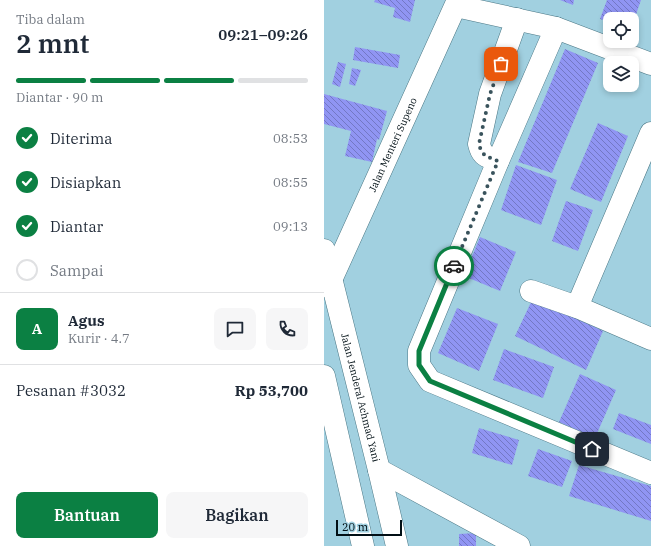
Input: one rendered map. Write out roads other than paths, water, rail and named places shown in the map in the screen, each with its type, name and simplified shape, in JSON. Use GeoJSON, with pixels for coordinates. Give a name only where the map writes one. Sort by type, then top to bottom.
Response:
{"type":"FeatureCollection","features":[{"type":"Feature","properties":{"kind":"street"},"geometry":{"type":"LineString","coordinates":[[457,3],[556,28],[651,64]]}},
{"type":"Feature","properties":{"kind":"street","name":"Jalan Menteri Supeno"},"geometry":{"type":"LineString","coordinates":[[328,283],[457,3]]}},
{"type":"Feature","properties":{"kind":"street"},"geometry":{"type":"LineString","coordinates":[[498,161],[481,152],[479,144],[490,94],[517,19]]}},
{"type":"Feature","properties":{"kind":"street"},"geometry":{"type":"LineString","coordinates":[[556,28],[498,161],[419,351],[419,365],[430,381],[651,473]]}},
{"type":"Feature","properties":{"kind":"street"},"geometry":{"type":"LineString","coordinates":[[577,307],[651,132]]}},
{"type":"Feature","properties":{"kind":"street","name":"Jalan Jenderal Achmad Yani"},"geometry":{"type":"LineString","coordinates":[[324,250],[328,283],[380,470],[397,546]]}},
{"type":"Feature","properties":{"kind":"street"},"geometry":{"type":"LineString","coordinates":[[532,291],[577,307],[651,339]]}},
{"type":"Feature","properties":{"kind":"street"},"geometry":{"type":"LineString","coordinates":[[324,376],[363,546]]}},
{"type":"Feature","properties":{"kind":"street"},"geometry":{"type":"LineString","coordinates":[[380,470],[518,546]]}}]}
